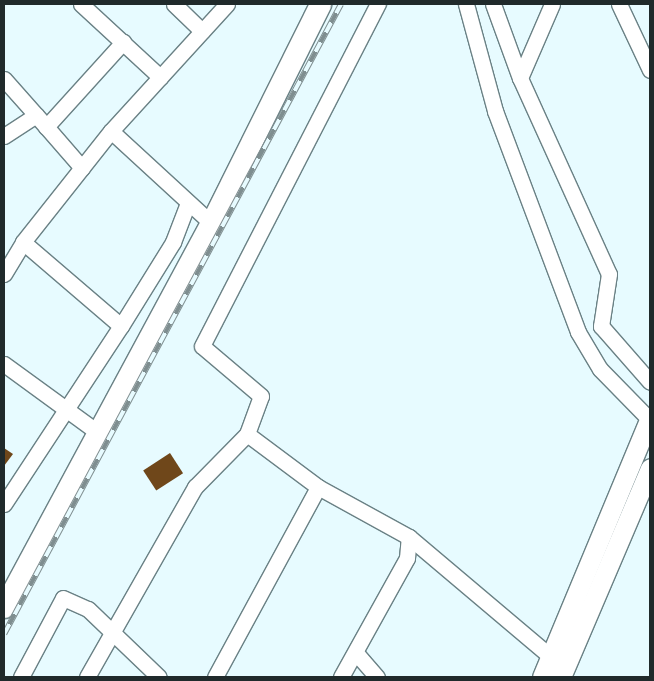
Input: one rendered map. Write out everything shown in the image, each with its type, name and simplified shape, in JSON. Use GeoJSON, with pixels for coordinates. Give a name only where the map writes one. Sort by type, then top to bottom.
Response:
{"type":"FeatureCollection","features":[{"type":"Feature","properties":{"kind":"main road"},"geometry":{"type":"LineString","coordinates":[[4,607],[96,431],[211,223],[320,4]]}},
{"type":"Feature","properties":{"kind":"street"},"geometry":{"type":"LineString","coordinates":[[81,4],[160,77]]}},
{"type":"Feature","properties":{"kind":"street"},"geometry":{"type":"LineString","coordinates":[[174,4],[202,31]]}},
{"type":"Feature","properties":{"kind":"street"},"geometry":{"type":"LineString","coordinates":[[4,274],[23,242],[111,131],[227,4]]}},
{"type":"Feature","properties":{"kind":"street"},"geometry":{"type":"LineString","coordinates":[[87,677],[195,487],[248,434],[261,396],[202,346],[378,4]]}},
{"type":"Feature","properties":{"kind":"street"},"geometry":{"type":"LineString","coordinates":[[466,4],[495,112],[578,332],[600,369],[650,419],[542,677]]}},
{"type":"Feature","properties":{"kind":"street"},"geometry":{"type":"LineString","coordinates":[[493,4],[520,78],[609,274],[601,326],[650,382]]}},
{"type":"Feature","properties":{"kind":"street"},"geometry":{"type":"LineString","coordinates":[[520,78],[552,4]]}},
{"type":"Feature","properties":{"kind":"street"},"geometry":{"type":"LineString","coordinates":[[619,4],[650,70]]}},
{"type":"Feature","properties":{"kind":"street"},"geometry":{"type":"LineString","coordinates":[[46,127],[123,42]]}},
{"type":"Feature","properties":{"kind":"street"},"geometry":{"type":"LineString","coordinates":[[4,79],[82,168]]}},
{"type":"Feature","properties":{"kind":"street"},"geometry":{"type":"LineString","coordinates":[[4,136],[36,115]]}},
{"type":"Feature","properties":{"kind":"street"},"geometry":{"type":"LineString","coordinates":[[111,131],[187,205],[211,223]]}},
{"type":"Feature","properties":{"kind":"street"},"geometry":{"type":"LineString","coordinates":[[4,504],[68,411],[121,326],[172,242],[187,205]]}},
{"type":"Feature","properties":{"kind":"street"},"geometry":{"type":"LineString","coordinates":[[23,242],[121,326]]}},
{"type":"Feature","properties":{"kind":"street"},"geometry":{"type":"LineString","coordinates":[[4,364],[96,431]]}},
{"type":"Feature","properties":{"kind":"street"},"geometry":{"type":"LineString","coordinates":[[248,434],[318,487],[409,536],[550,657]]}},
{"type":"Feature","properties":{"kind":"street"},"geometry":{"type":"LineString","coordinates":[[566,674],[650,468]]}},
{"type":"Feature","properties":{"kind":"street"},"geometry":{"type":"LineString","coordinates":[[215,677],[318,487]]}},
{"type":"Feature","properties":{"kind":"street"},"geometry":{"type":"LineString","coordinates":[[341,677],[407,558],[409,536]]}},
{"type":"Feature","properties":{"kind":"street"},"geometry":{"type":"LineString","coordinates":[[21,677],[63,598],[88,609],[158,677]]}},
{"type":"Feature","properties":{"kind":"street"},"geometry":{"type":"LineString","coordinates":[[356,653],[377,677]]}},
{"type":"Feature","properties":{"kind":"building"},"geometry":{"type":"Polygon","coordinates":[[[4,448],[13,454],[4,466],[4,448]]]}},
{"type":"Feature","properties":{"kind":"building"},"geometry":{"type":"Polygon","coordinates":[[[170,453],[183,473],[156,491],[143,470],[170,453]]]}},
{"type":"Feature","properties":{"kind":"railway"},"geometry":{"type":"LineString","coordinates":[[4,634],[341,4]]}}]}
